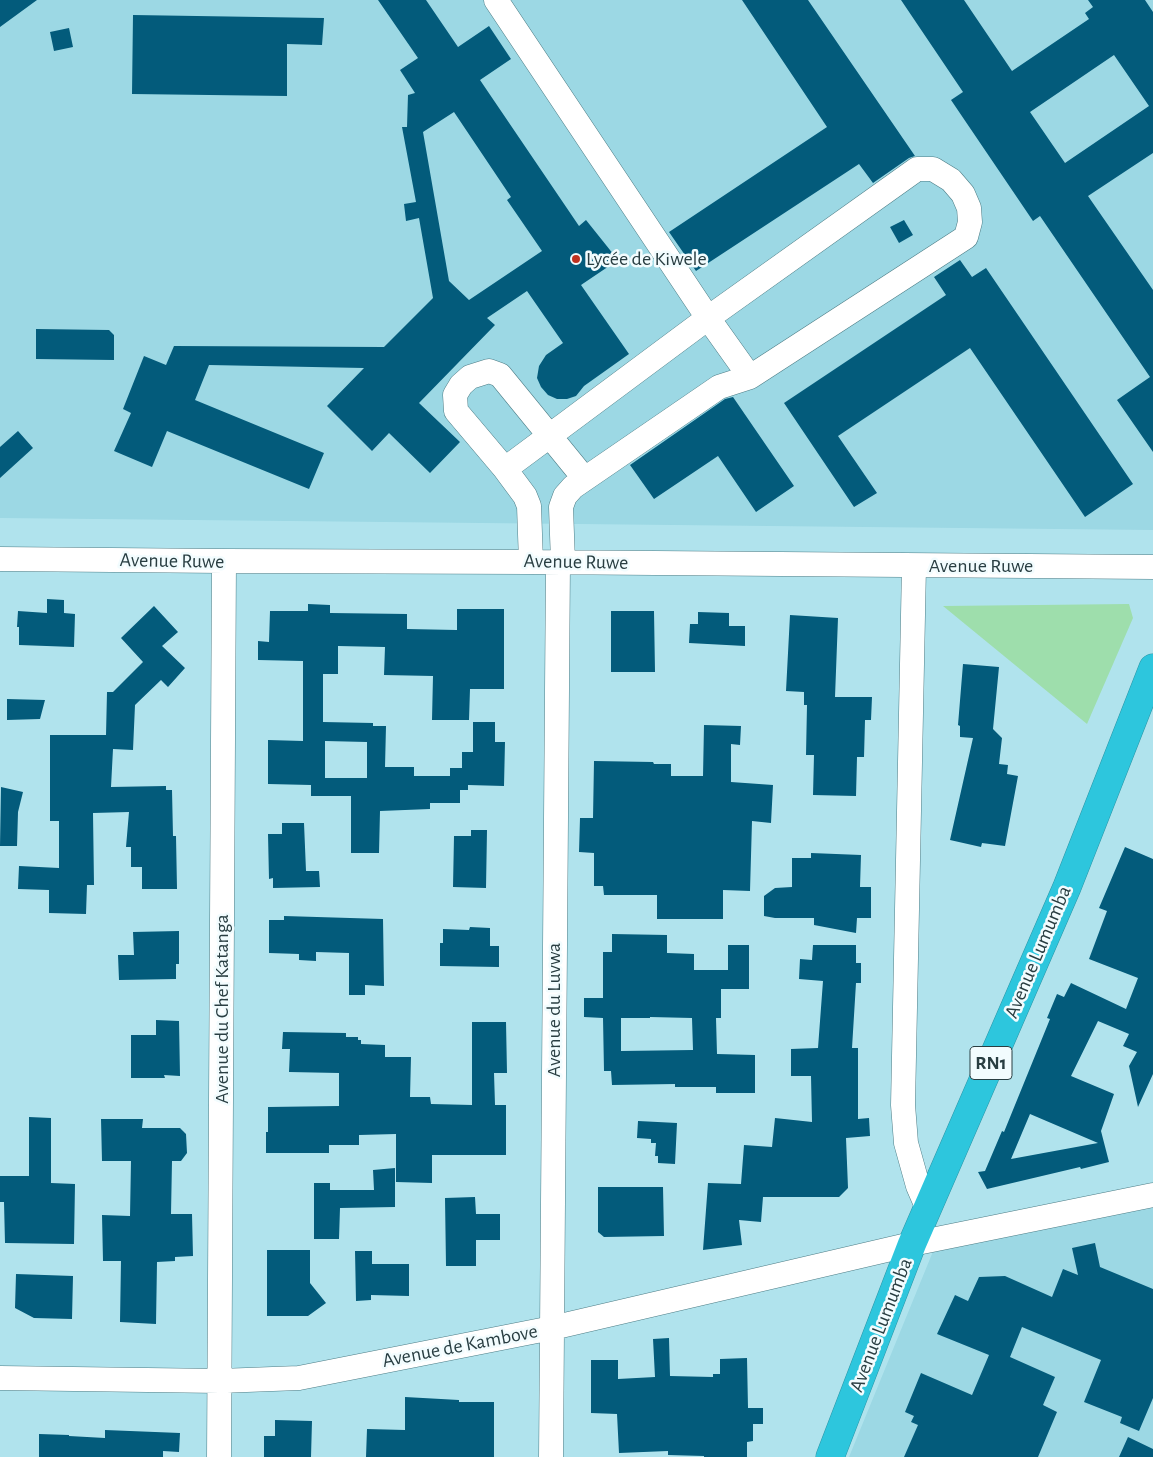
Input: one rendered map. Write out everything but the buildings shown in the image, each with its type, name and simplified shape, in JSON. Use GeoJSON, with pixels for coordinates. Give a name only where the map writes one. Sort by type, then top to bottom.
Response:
{"type":"FeatureCollection","features":[{"type":"Feature","properties":{"kind":"highway","name":"Avenue Lumumba"},"geometry":{"type":"LineString","coordinates":[[830,1457],[912,1244],[1067,887],[1153,668]]}},
{"type":"Feature","properties":{"kind":"street"},"geometry":{"type":"LineString","coordinates":[[496,0],[708,318],[750,377]]}},
{"type":"Feature","properties":{"kind":"street"},"geometry":{"type":"LineString","coordinates":[[505,469],[708,318],[917,170],[933,169],[951,180],[964,194],[969,208],[970,222],[966,237],[750,377],[719,387],[584,478],[565,496],[561,507],[529,506]]}},
{"type":"Feature","properties":{"kind":"street"},"geometry":{"type":"LineString","coordinates":[[531,562],[529,506],[525,496],[505,469],[456,411],[455,395],[462,385],[470,377],[489,370],[500,375],[584,478]]}},
{"type":"Feature","properties":{"kind":"street","name":"Avenue du Luvwa"},"geometry":{"type":"LineString","coordinates":[[551,1457],[561,507]]}},
{"type":"Feature","properties":{"kind":"street","name":"Avenue Ruwe"},"geometry":{"type":"LineString","coordinates":[[0,558],[1153,567]]}},
{"type":"Feature","properties":{"kind":"street","name":"Avenue du Chef Katanga"},"geometry":{"type":"LineString","coordinates":[[219,1457],[224,561]]}},
{"type":"Feature","properties":{"kind":"street"},"geometry":{"type":"LineString","coordinates":[[914,566],[903,1105],[906,1144],[918,1186],[928,1209]]}},
{"type":"Feature","properties":{"kind":"street","name":"Avenue de Kambove"},"geometry":{"type":"LineString","coordinates":[[0,1378],[220,1381],[299,1378],[552,1328],[912,1244],[1153,1196]]}},
{"type":"Feature","properties":{"kind":"shaded area","name":"Lycée de Kiwele"},"geometry":{"type":"Polygon","coordinates":[[[0,0],[1153,0],[1153,530],[0,518],[0,0]]]}},
{"type":"Feature","properties":{"kind":"shaded area"},"geometry":{"type":"Polygon","coordinates":[[[1153,1198],[1153,1457],[849,1457],[934,1249],[1153,1198]]]}},
{"type":"Feature","properties":{"kind":"green space"},"geometry":{"type":"Polygon","coordinates":[[[1129,604],[1133,618],[1087,724],[943,606],[1129,604]]]}},
{"type":"Feature","properties":{"kind":"place","name":"Lycée de Kiwele"},"geometry":{"type":"Point","coordinates":[576,259]}}]}
